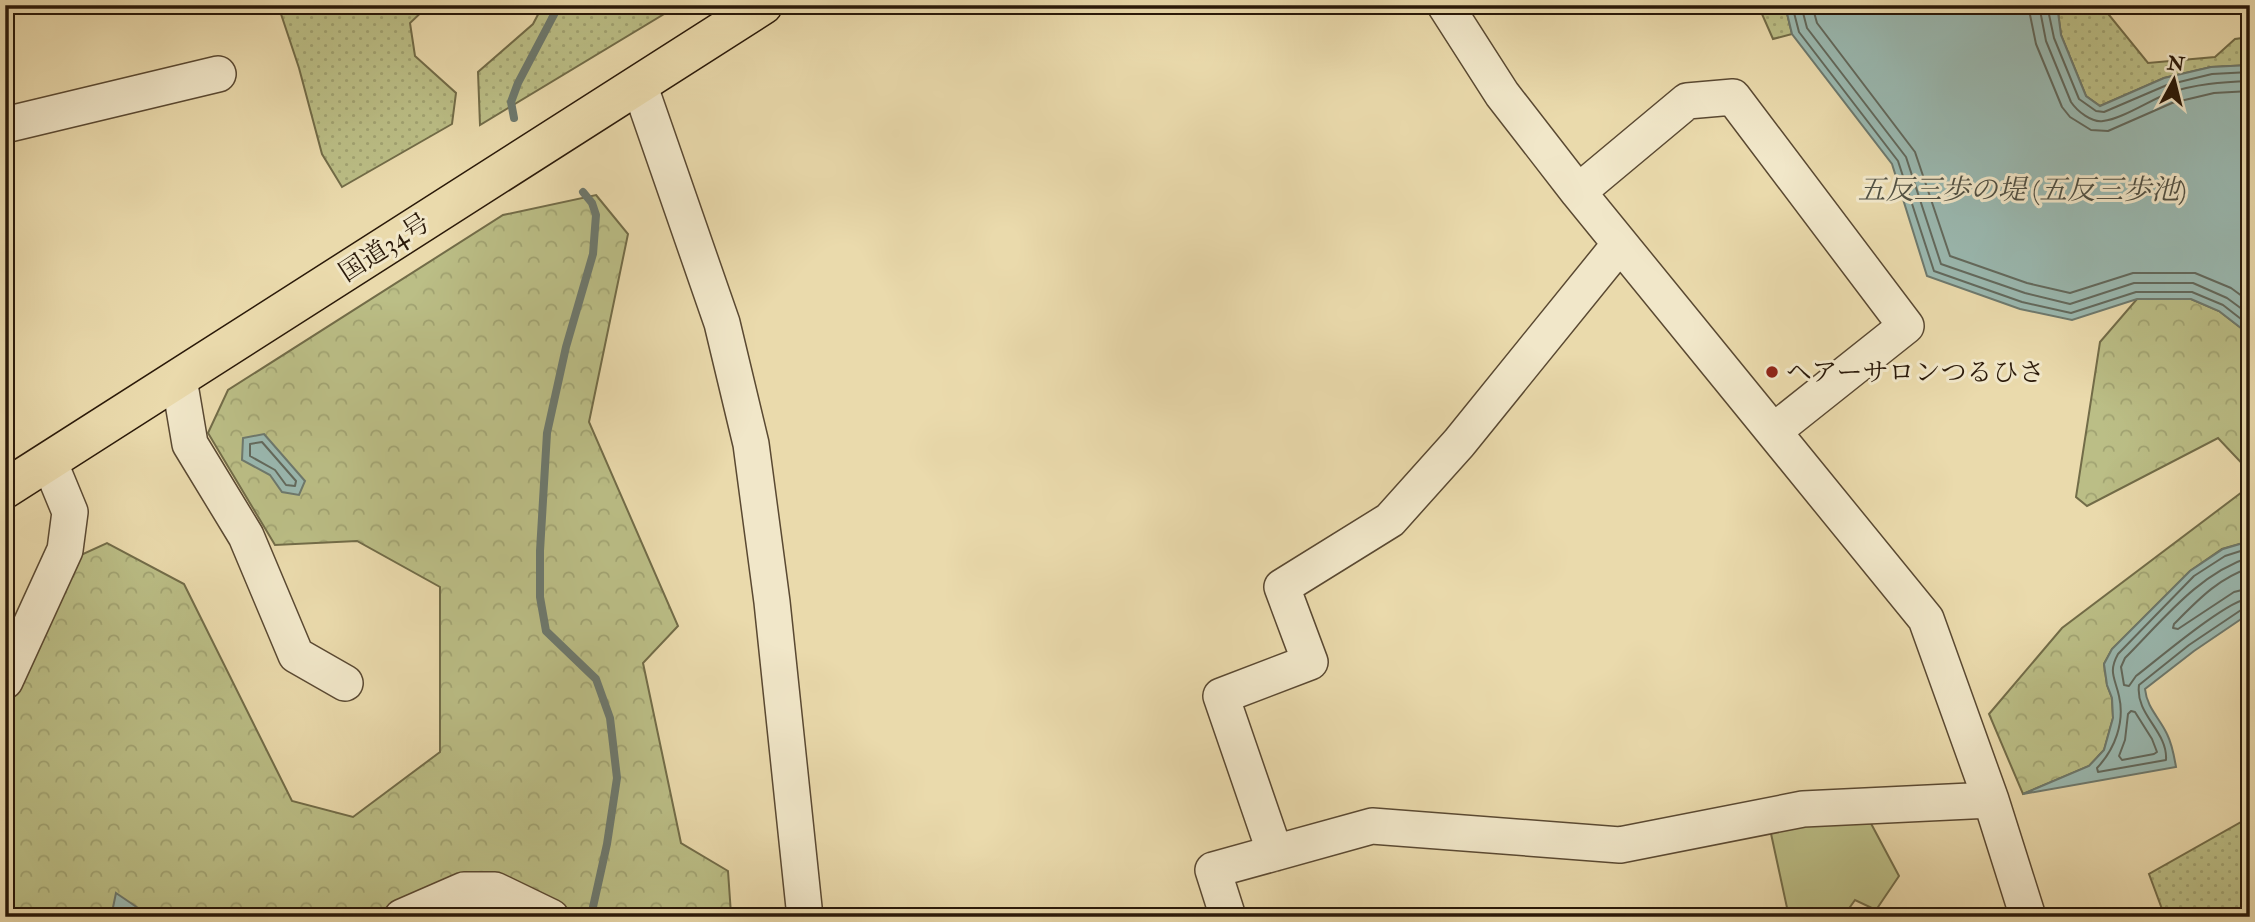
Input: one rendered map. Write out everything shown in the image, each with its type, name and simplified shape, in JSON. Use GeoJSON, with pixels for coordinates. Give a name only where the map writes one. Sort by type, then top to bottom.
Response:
{"type":"FeatureCollection","features":[{"type":"Feature","properties":{"kind":"highway","name":"国道34号"},"geometry":{"type":"LineString","coordinates":[[8,484],[49,461],[763,5]]}},
{"type":"Feature","properties":{"kind":"street"},"geometry":{"type":"LineString","coordinates":[[1445,5],[1502,94],[1578,192],[1926,619],[1991,800],[2028,917]]}},
{"type":"Feature","properties":{"kind":"street"},"geometry":{"type":"LineString","coordinates":[[5,125],[218,74]]}},
{"type":"Feature","properties":{"kind":"street"},"geometry":{"type":"LineString","coordinates":[[639,84],[722,323],[751,444],[772,601],[802,916]]}},
{"type":"Feature","properties":{"kind":"street"},"geometry":{"type":"LineString","coordinates":[[1578,192],[1686,101],[1732,97],[1906,326],[1774,431]]}},
{"type":"Feature","properties":{"kind":"street"},"geometry":{"type":"LineString","coordinates":[[1275,853],[1222,696],[1310,662],[1282,587],[1390,520],[1459,443],[1620,244]]}},
{"type":"Feature","properties":{"kind":"street"},"geometry":{"type":"LineString","coordinates":[[178,379],[190,444],[246,536],[296,655],[345,683]]}},
{"type":"Feature","properties":{"kind":"street"},"geometry":{"type":"LineString","coordinates":[[5,681],[65,550],[70,512],[49,461]]}},
{"type":"Feature","properties":{"kind":"street"},"geometry":{"type":"LineString","coordinates":[[1228,917],[1213,870],[1372,826],[1620,845],[1803,809],[1991,800]]}},
{"type":"Feature","properties":{"kind":"street"},"geometry":{"type":"LineString","coordinates":[[402,917],[464,890],[495,890],[551,917]]}},
{"type":"Feature","properties":{"kind":"green space"},"geometry":{"type":"Polygon","coordinates":[[[278,5],[323,5],[334,11],[343,5],[429,5],[410,23],[415,56],[456,93],[452,124],[342,187],[322,154],[299,68],[278,5]]]}},
{"type":"Feature","properties":{"kind":"green space"},"geometry":{"type":"Polygon","coordinates":[[[543,5],[679,5],[480,125],[478,72],[533,24],[543,5]]]}},
{"type":"Feature","properties":{"kind":"green space"},"geometry":{"type":"Polygon","coordinates":[[[1758,5],[1785,5],[1792,34],[1773,39],[1758,5]]]}},
{"type":"Feature","properties":{"kind":"green space"},"geometry":{"type":"Polygon","coordinates":[[[2060,5],[2101,5],[2148,63],[2215,57],[2235,39],[2250,37],[2250,65],[2211,67],[2164,78],[2100,106],[2086,96],[2061,35],[2058,12],[2060,5]]]}},
{"type":"Feature","properties":{"kind":"green space"},"geometry":{"type":"Polygon","coordinates":[[[596,195],[628,234],[589,422],[678,626],[643,663],[681,843],[728,871],[731,914],[728,917],[388,917],[388,911],[373,917],[5,917],[5,702],[72,559],[107,543],[184,584],[292,801],[353,817],[440,752],[440,587],[357,541],[275,545],[208,433],[228,390],[503,215],[596,195]]]}},
{"type":"Feature","properties":{"kind":"green space"},"geometry":{"type":"Polygon","coordinates":[[[2137,299],[2191,299],[2219,311],[2250,335],[2250,472],[2218,438],[2087,506],[2076,497],[2100,342],[2137,299]]]}},
{"type":"Feature","properties":{"kind":"green space"},"geometry":{"type":"Polygon","coordinates":[[[2250,486],[2250,541],[2222,549],[2190,571],[2112,649],[2104,664],[2112,698],[2113,718],[2104,750],[2089,766],[2023,794],[1989,714],[2062,628],[2250,486]]]}},
{"type":"Feature","properties":{"kind":"green space"},"geometry":{"type":"Polygon","coordinates":[[[1867,816],[1899,876],[1876,910],[1855,900],[1843,917],[1789,917],[1770,829],[1867,816]]]}},
{"type":"Feature","properties":{"kind":"green space"},"geometry":{"type":"Polygon","coordinates":[[[2250,817],[2250,917],[2165,917],[2149,874],[2250,817]]]}},
{"type":"Feature","properties":{"kind":"water","name":"五反三歩の堤 (五反三歩池)"},"geometry":{"type":"Polygon","coordinates":[[[1785,5],[2052,5],[2058,12],[2061,35],[2086,96],[2100,106],[2164,78],[2211,67],[2250,65],[2250,335],[2219,311],[2191,299],[2137,299],[2072,320],[2020,309],[1927,276],[1892,164],[1792,34],[1785,5]]]}},
{"type":"Feature","properties":{"kind":"water"},"geometry":{"type":"Polygon","coordinates":[[[264,434],[305,481],[299,495],[282,492],[270,475],[242,460],[243,438],[264,434]]]}},
{"type":"Feature","properties":{"kind":"water"},"geometry":{"type":"Polygon","coordinates":[[[2250,541],[2250,613],[2145,689],[2151,707],[2169,738],[2176,767],[2023,794],[2089,766],[2104,750],[2113,718],[2112,698],[2104,664],[2112,649],[2190,571],[2223,549],[2250,541]]]}},
{"type":"Feature","properties":{"kind":"water"},"geometry":{"type":"Polygon","coordinates":[[[116,893],[141,910],[141,917],[111,917],[116,893]]]}},
{"type":"Feature","properties":{"kind":"waterway"},"geometry":{"type":"LineString","coordinates":[[514,118],[511,102],[518,83],[559,5]]}},
{"type":"Feature","properties":{"kind":"waterway"},"geometry":{"type":"LineString","coordinates":[[583,192],[592,203],[596,215],[593,254],[566,347],[547,433],[540,597],[546,631],[596,679],[610,718],[617,778],[607,844],[593,907],[594,917]]}},
{"type":"Feature","properties":{"kind":"place","name":"ヘアーサロンつるひさ"},"geometry":{"type":"Point","coordinates":[1772,372]}}]}
